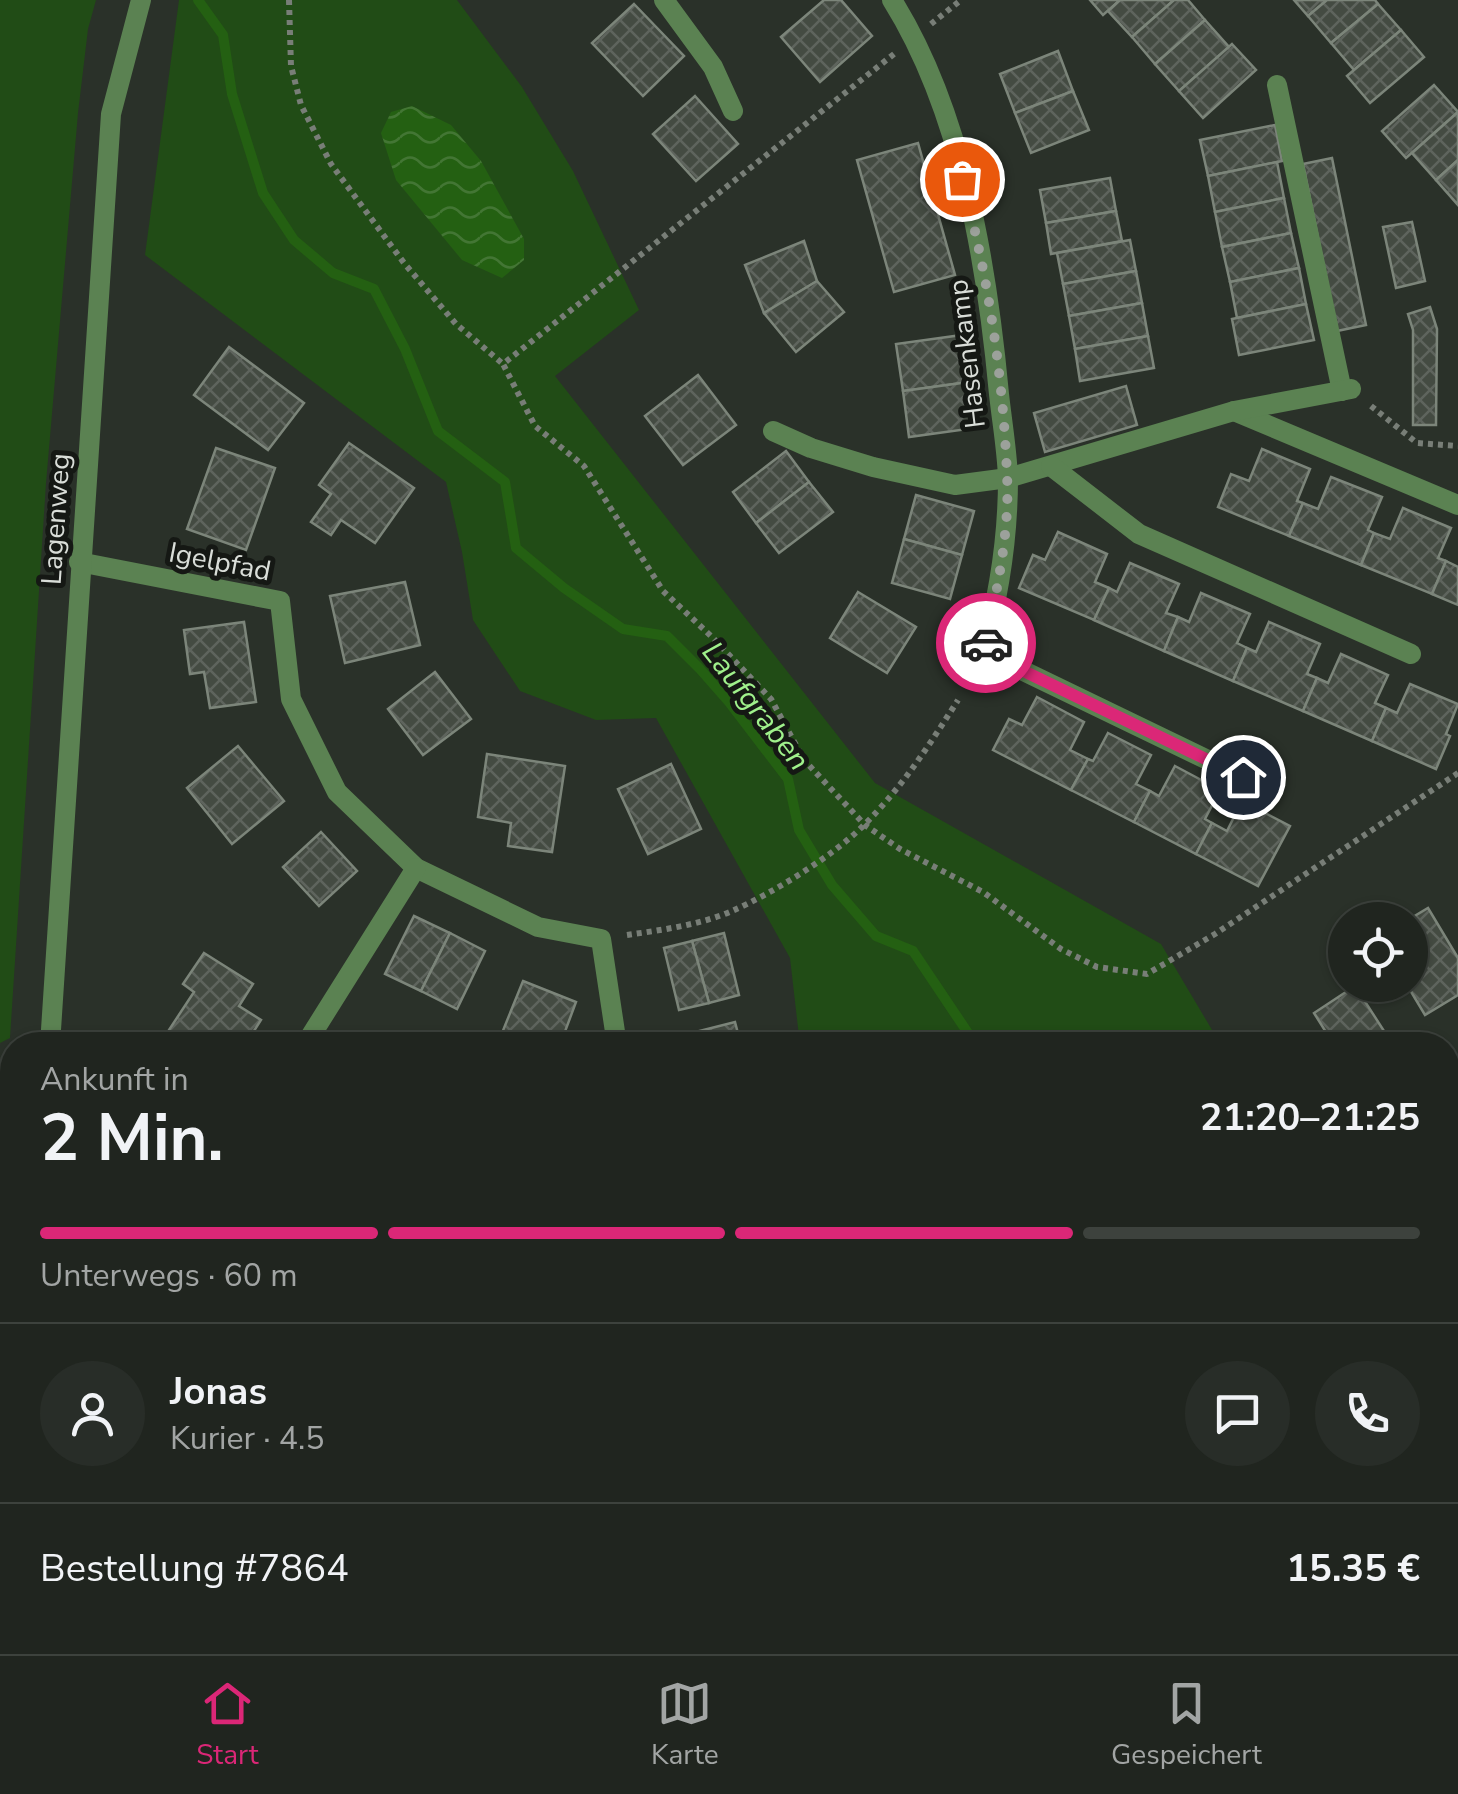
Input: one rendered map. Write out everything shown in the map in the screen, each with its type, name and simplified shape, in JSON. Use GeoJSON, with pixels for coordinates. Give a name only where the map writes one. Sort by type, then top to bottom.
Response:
{"type":"FeatureCollection","features":[{"type":"Feature","properties":{"kind":"street","name":"Lagenweg"},"geometry":{"type":"LineString","coordinates":[[51,1032],[111,114],[142,0]]}},
{"type":"Feature","properties":{"kind":"street"},"geometry":{"type":"LineString","coordinates":[[664,0],[713,67],[733,110]]}},
{"type":"Feature","properties":{"kind":"street","name":"Hasenkamp"},"geometry":{"type":"LineString","coordinates":[[892,0],[915,38],[943,111],[980,246],[993,325],[1008,478],[998,585],[984,652],[971,680]]}},
{"type":"Feature","properties":{"kind":"street"},"geometry":{"type":"LineString","coordinates":[[773,431],[811,448],[873,467],[954,485],[1008,478],[1234,411],[1346,390],[1276,85]]}},
{"type":"Feature","properties":{"kind":"street"},"geometry":{"type":"LineString","coordinates":[[1234,411],[1458,505]]}},
{"type":"Feature","properties":{"kind":"street"},"geometry":{"type":"LineString","coordinates":[[1051,466],[1139,534],[1411,654]]}},
{"type":"Feature","properties":{"kind":"street","name":"Igelpfad"},"geometry":{"type":"LineString","coordinates":[[79,562],[280,600],[291,699],[337,792],[416,868],[538,928],[601,939]]}},
{"type":"Feature","properties":{"kind":"street"},"geometry":{"type":"LineString","coordinates":[[984,652],[1243,777]]}},
{"type":"Feature","properties":{"kind":"street"},"geometry":{"type":"LineString","coordinates":[[313,1032],[416,868]]}},
{"type":"Feature","properties":{"kind":"street"},"geometry":{"type":"LineString","coordinates":[[601,939],[615,1032]]}},
{"type":"Feature","properties":{"kind":"path"},"geometry":{"type":"LineString","coordinates":[[289,0],[291,66],[300,105],[331,164],[456,324],[503,364],[535,426],[584,466],[663,591],[771,699],[804,760],[865,825],[900,849],[983,892],[1061,949],[1097,967],[1147,974],[1215,934],[1458,773]]}},
{"type":"Feature","properties":{"kind":"path"},"geometry":{"type":"LineString","coordinates":[[503,364],[962,0]]}},
{"type":"Feature","properties":{"kind":"path"},"geometry":{"type":"LineString","coordinates":[[1346,390],[1417,443],[1458,446]]}},
{"type":"Feature","properties":{"kind":"path"},"geometry":{"type":"LineString","coordinates":[[601,939],[660,930],[730,912],[830,853],[865,825],[920,761],[971,680]]}},
{"type":"Feature","properties":{"kind":"shaded area"},"geometry":{"type":"Polygon","coordinates":[[[0,0],[96,0],[88,29],[78,113],[46,483],[10,1032],[0,1032],[0,0]]]}},
{"type":"Feature","properties":{"kind":"shaded area"},"geometry":{"type":"Polygon","coordinates":[[[179,0],[457,0],[522,87],[573,171],[639,310],[555,376],[875,783],[1161,944],[1213,1032],[799,1032],[790,958],[656,718],[596,720],[520,691],[473,620],[446,482],[145,255],[179,0]]]}},
{"type":"Feature","properties":{"kind":"water"},"geometry":{"type":"Polygon","coordinates":[[[412,106],[451,125],[481,161],[524,239],[524,260],[502,278],[462,260],[396,180],[381,133],[391,112],[412,106]]]}},
{"type":"Feature","properties":{"kind":"building"},"geometry":{"type":"Polygon","coordinates":[[[824,0],[841,0],[872,36],[820,82],[781,37],[824,0]]]}},
{"type":"Feature","properties":{"kind":"building"},"geometry":{"type":"Polygon","coordinates":[[[1090,0],[1120,0],[1103,15],[1090,0]]]}},
{"type":"Feature","properties":{"kind":"building"},"geometry":{"type":"Polygon","coordinates":[[[1120,0],[1174,0],[1132,37],[1108,11],[1120,0]]]}},
{"type":"Feature","properties":{"kind":"building"},"geometry":{"type":"Polygon","coordinates":[[[1174,0],[1188,0],[1205,20],[1155,64],[1132,37],[1174,0]]]}},
{"type":"Feature","properties":{"kind":"building"},"geometry":{"type":"Polygon","coordinates":[[[1294,0],[1327,0],[1308,16],[1294,0]]]}},
{"type":"Feature","properties":{"kind":"building"},"geometry":{"type":"Polygon","coordinates":[[[1327,0],[1375,0],[1378,4],[1331,43],[1308,16],[1327,0]]]}},
{"type":"Feature","properties":{"kind":"building"},"geometry":{"type":"Polygon","coordinates":[[[634,4],[684,56],[643,96],[592,43],[634,4]]]}},
{"type":"Feature","properties":{"kind":"building"},"geometry":{"type":"Polygon","coordinates":[[[1378,4],[1401,30],[1354,70],[1331,43],[1378,4]]]}},
{"type":"Feature","properties":{"kind":"building"},"geometry":{"type":"Polygon","coordinates":[[[1205,20],[1229,47],[1179,91],[1155,64],[1205,20]]]}},
{"type":"Feature","properties":{"kind":"building"},"geometry":{"type":"Polygon","coordinates":[[[1401,30],[1424,57],[1370,103],[1347,76],[1401,30]]]}},
{"type":"Feature","properties":{"kind":"building"},"geometry":{"type":"Polygon","coordinates":[[[1232,44],[1256,70],[1203,118],[1179,91],[1232,44]]]}},
{"type":"Feature","properties":{"kind":"building"},"geometry":{"type":"Polygon","coordinates":[[[1058,51],[1073,91],[1015,113],[1000,74],[1058,51]]]}},
{"type":"Feature","properties":{"kind":"building"},"geometry":{"type":"Polygon","coordinates":[[[1434,85],[1458,112],[1406,158],[1382,131],[1434,85]]]}},
{"type":"Feature","properties":{"kind":"building"},"geometry":{"type":"Polygon","coordinates":[[[1073,91],[1089,130],[1031,153],[1015,113],[1073,91]]]}},
{"type":"Feature","properties":{"kind":"building"},"geometry":{"type":"Polygon","coordinates":[[[695,96],[738,144],[696,181],[653,134],[695,96]]]}},
{"type":"Feature","properties":{"kind":"building"},"geometry":{"type":"Polygon","coordinates":[[[1458,112],[1458,160],[1436,180],[1412,153],[1458,112]]]}},
{"type":"Feature","properties":{"kind":"building"},"geometry":{"type":"Polygon","coordinates":[[[1275,125],[1282,161],[1208,176],[1200,140],[1275,125]]]}},
{"type":"Feature","properties":{"kind":"building"},"geometry":{"type":"Polygon","coordinates":[[[918,143],[955,275],[894,292],[857,160],[918,143]]]}},
{"type":"Feature","properties":{"kind":"building"},"geometry":{"type":"Polygon","coordinates":[[[1332,158],[1366,325],[1337,331],[1303,164],[1332,158]]]}},
{"type":"Feature","properties":{"kind":"building"},"geometry":{"type":"Polygon","coordinates":[[[1458,160],[1458,205],[1436,180],[1458,160]]]}},
{"type":"Feature","properties":{"kind":"building"},"geometry":{"type":"Polygon","coordinates":[[[1277,162],[1284,198],[1215,212],[1208,176],[1277,162]]]}},
{"type":"Feature","properties":{"kind":"building"},"geometry":{"type":"Polygon","coordinates":[[[1110,178],[1116,211],[1046,223],[1040,190],[1110,178]]]}},
{"type":"Feature","properties":{"kind":"building"},"geometry":{"type":"Polygon","coordinates":[[[1284,198],[1291,233],[1222,247],[1215,212],[1284,198]]]}},
{"type":"Feature","properties":{"kind":"building"},"geometry":{"type":"Polygon","coordinates":[[[1116,211],[1122,241],[1051,254],[1046,223],[1116,211]]]}},
{"type":"Feature","properties":{"kind":"building"},"geometry":{"type":"Polygon","coordinates":[[[1412,222],[1425,281],[1396,288],[1383,227],[1412,222]]]}},
{"type":"Feature","properties":{"kind":"building"},"geometry":{"type":"Polygon","coordinates":[[[1291,233],[1299,268],[1230,282],[1222,247],[1291,233]]]}},
{"type":"Feature","properties":{"kind":"building"},"geometry":{"type":"Polygon","coordinates":[[[1130,240],[1136,271],[1063,284],[1057,253],[1130,240]]]}},
{"type":"Feature","properties":{"kind":"building"},"geometry":{"type":"Polygon","coordinates":[[[804,241],[817,281],[764,313],[745,265],[804,241]]]}},
{"type":"Feature","properties":{"kind":"building"},"geometry":{"type":"Polygon","coordinates":[[[1299,268],[1306,304],[1237,318],[1230,282],[1299,268]]]}},
{"type":"Feature","properties":{"kind":"building"},"geometry":{"type":"Polygon","coordinates":[[[1136,271],[1142,303],[1069,316],[1063,284],[1136,271]]]}},
{"type":"Feature","properties":{"kind":"building"},"geometry":{"type":"Polygon","coordinates":[[[817,281],[844,312],[796,352],[764,313],[817,281]]]}},
{"type":"Feature","properties":{"kind":"building"},"geometry":{"type":"Polygon","coordinates":[[[1142,303],[1148,336],[1075,349],[1069,316],[1142,303]]]}},
{"type":"Feature","properties":{"kind":"building"},"geometry":{"type":"Polygon","coordinates":[[[1306,304],[1314,340],[1239,355],[1232,319],[1306,304]]]}},
{"type":"Feature","properties":{"kind":"building"},"geometry":{"type":"Polygon","coordinates":[[[1430,307],[1437,329],[1436,425],[1413,425],[1413,330],[1408,314],[1430,307]]]}},
{"type":"Feature","properties":{"kind":"building"},"geometry":{"type":"Polygon","coordinates":[[[962,335],[969,382],[903,391],[896,344],[962,335]]]}},
{"type":"Feature","properties":{"kind":"building"},"geometry":{"type":"Polygon","coordinates":[[[1148,336],[1154,368],[1080,381],[1075,349],[1148,336]]]}},
{"type":"Feature","properties":{"kind":"building"},"geometry":{"type":"Polygon","coordinates":[[[229,347],[304,403],[268,450],[194,395],[229,347]]]}},
{"type":"Feature","properties":{"kind":"building"},"geometry":{"type":"Polygon","coordinates":[[[698,375],[736,425],[683,465],[645,416],[698,375]]]}},
{"type":"Feature","properties":{"kind":"building"},"geometry":{"type":"Polygon","coordinates":[[[969,382],[975,428],[909,437],[903,391],[969,382]]]}},
{"type":"Feature","properties":{"kind":"building"},"geometry":{"type":"Polygon","coordinates":[[[1126,386],[1137,425],[1045,452],[1034,413],[1126,386]]]}},
{"type":"Feature","properties":{"kind":"building"},"geometry":{"type":"Polygon","coordinates":[[[349,443],[414,488],[375,543],[341,520],[331,535],[311,522],[331,494],[319,485],[349,443]]]}},
{"type":"Feature","properties":{"kind":"building"},"geometry":{"type":"Polygon","coordinates":[[[216,448],[275,468],[246,550],[187,529],[216,448]]]}},
{"type":"Feature","properties":{"kind":"building"},"geometry":{"type":"Polygon","coordinates":[[[1262,449],[1310,469],[1297,501],[1303,503],[1289,536],[1218,507],[1231,474],[1249,481],[1262,449]]]}},
{"type":"Feature","properties":{"kind":"building"},"geometry":{"type":"Polygon","coordinates":[[[786,451],[809,482],[756,523],[733,492],[786,451]]]}},
{"type":"Feature","properties":{"kind":"building"},"geometry":{"type":"Polygon","coordinates":[[[1331,477],[1382,497],[1368,530],[1374,533],[1361,565],[1289,536],[1303,503],[1318,509],[1331,477]]]}},
{"type":"Feature","properties":{"kind":"building"},"geometry":{"type":"Polygon","coordinates":[[[809,482],[833,512],[779,553],[756,523],[809,482]]]}},
{"type":"Feature","properties":{"kind":"building"},"geometry":{"type":"Polygon","coordinates":[[[916,495],[974,511],[962,555],[904,539],[916,495]]]}},
{"type":"Feature","properties":{"kind":"building"},"geometry":{"type":"Polygon","coordinates":[[[1403,508],[1451,528],[1438,558],[1446,561],[1432,594],[1361,565],[1374,533],[1390,539],[1403,508]]]}},
{"type":"Feature","properties":{"kind":"building"},"geometry":{"type":"Polygon","coordinates":[[[1058,532],[1107,554],[1095,582],[1109,588],[1094,620],[1019,588],[1033,555],[1045,560],[1058,532]]]}},
{"type":"Feature","properties":{"kind":"building"},"geometry":{"type":"Polygon","coordinates":[[[904,539],[962,555],[950,599],[892,583],[904,539]]]}},
{"type":"Feature","properties":{"kind":"building"},"geometry":{"type":"Polygon","coordinates":[[[1446,561],[1458,567],[1458,605],[1432,594],[1446,561]]]}},
{"type":"Feature","properties":{"kind":"building"},"geometry":{"type":"Polygon","coordinates":[[[1130,563],[1179,584],[1166,613],[1178,617],[1164,651],[1094,620],[1109,588],[1117,592],[1130,563]]]}},
{"type":"Feature","properties":{"kind":"building"},"geometry":{"type":"Polygon","coordinates":[[[405,582],[420,645],[345,663],[330,596],[405,582]]]}},
{"type":"Feature","properties":{"kind":"building"},"geometry":{"type":"Polygon","coordinates":[[[858,592],[916,627],[887,673],[830,638],[858,592]]]}},
{"type":"Feature","properties":{"kind":"building"},"geometry":{"type":"Polygon","coordinates":[[[1201,593],[1250,614],[1237,643],[1247,648],[1233,681],[1164,651],[1178,617],[1189,622],[1201,593]]]}},
{"type":"Feature","properties":{"kind":"building"},"geometry":{"type":"Polygon","coordinates":[[[244,622],[256,702],[210,708],[204,672],[190,674],[184,630],[244,622]]]}},
{"type":"Feature","properties":{"kind":"building"},"geometry":{"type":"Polygon","coordinates":[[[1269,622],[1320,644],[1307,674],[1317,678],[1303,711],[1233,681],[1247,648],[1256,652],[1269,622]]]}},
{"type":"Feature","properties":{"kind":"building"},"geometry":{"type":"Polygon","coordinates":[[[1341,654],[1388,675],[1375,703],[1386,708],[1372,741],[1303,711],[1317,678],[1328,683],[1341,654]]]}},
{"type":"Feature","properties":{"kind":"building"},"geometry":{"type":"Polygon","coordinates":[[[435,672],[471,719],[423,755],[388,709],[435,672]]]}},
{"type":"Feature","properties":{"kind":"building"},"geometry":{"type":"Polygon","coordinates":[[[1410,684],[1458,704],[1436,769],[1372,741],[1386,708],[1397,713],[1410,684]]]}},
{"type":"Feature","properties":{"kind":"building"},"geometry":{"type":"Polygon","coordinates":[[[1037,697],[1084,722],[1070,750],[1088,759],[1071,790],[993,750],[1009,719],[1022,725],[1037,697]]]}},
{"type":"Feature","properties":{"kind":"building"},"geometry":{"type":"Polygon","coordinates":[[[1108,733],[1151,755],[1136,784],[1150,791],[1134,822],[1071,790],[1108,733]]]}},
{"type":"Feature","properties":{"kind":"building"},"geometry":{"type":"Polygon","coordinates":[[[238,746],[284,801],[232,844],[187,788],[238,746]]]}},
{"type":"Feature","properties":{"kind":"building"},"geometry":{"type":"Polygon","coordinates":[[[487,754],[565,766],[552,852],[508,846],[511,823],[478,817],[487,754]]]}},
{"type":"Feature","properties":{"kind":"building"},"geometry":{"type":"Polygon","coordinates":[[[671,764],[701,829],[648,854],[618,789],[671,764]]]}},
{"type":"Feature","properties":{"kind":"building"},"geometry":{"type":"Polygon","coordinates":[[[1175,766],[1220,790],[1205,819],[1212,823],[1196,854],[1134,822],[1150,791],[1159,796],[1175,766]]]}},
{"type":"Feature","properties":{"kind":"building"},"geometry":{"type":"Polygon","coordinates":[[[1242,801],[1290,826],[1258,886],[1196,854],[1212,823],[1227,831],[1242,801]]]}},
{"type":"Feature","properties":{"kind":"building"},"geometry":{"type":"Polygon","coordinates":[[[321,832],[357,871],[319,906],[283,867],[321,832]]]}},
{"type":"Feature","properties":{"kind":"building"},"geometry":{"type":"Polygon","coordinates":[[[1428,908],[1458,958],[1458,995],[1425,1015],[1417,1002],[1428,1002],[1428,908]]]}},
{"type":"Feature","properties":{"kind":"building"},"geometry":{"type":"Polygon","coordinates":[[[414,916],[450,933],[421,991],[385,974],[414,916]]]}},
{"type":"Feature","properties":{"kind":"building"},"geometry":{"type":"Polygon","coordinates":[[[450,933],[485,951],[457,1009],[421,991],[450,933]]]}},
{"type":"Feature","properties":{"kind":"building"},"geometry":{"type":"Polygon","coordinates":[[[724,933],[739,995],[709,1003],[692,941],[724,933]]]}},
{"type":"Feature","properties":{"kind":"building"},"geometry":{"type":"Polygon","coordinates":[[[692,941],[709,1003],[679,1010],[664,948],[692,941]]]}},
{"type":"Feature","properties":{"kind":"building"},"geometry":{"type":"Polygon","coordinates":[[[204,953],[253,984],[239,1006],[261,1020],[253,1032],[168,1032],[194,992],[183,984],[204,953]]]}},
{"type":"Feature","properties":{"kind":"building"},"geometry":{"type":"Polygon","coordinates":[[[523,981],[576,1002],[565,1032],[502,1032],[523,981]]]}},
{"type":"Feature","properties":{"kind":"building"},"geometry":{"type":"Polygon","coordinates":[[[1331,1002],[1365,1002],[1385,1032],[1326,1032],[1314,1013],[1331,1002]]]}},
{"type":"Feature","properties":{"kind":"building"},"geometry":{"type":"Polygon","coordinates":[[[735,1022],[738,1032],[696,1032],[735,1022]]]}},
{"type":"Feature","properties":{"kind":"waterway","name":"Laufgraben"},"geometry":{"type":"LineString","coordinates":[[198,0],[223,35],[232,94],[263,193],[294,240],[333,273],[374,289],[405,349],[438,431],[505,482],[516,548],[623,629],[667,636],[700,669],[788,779],[799,830],[832,885],[876,936],[913,951],[967,1032]]}},
{"type":"Feature","properties":{"kind":"way so far"},"geometry":{"type":"LineString","coordinates":[[962,179],[980,246],[993,325],[1008,478],[998,585],[986,643]]}},
{"type":"Feature","properties":{"kind":"route"},"geometry":{"type":"LineString","coordinates":[[986,643],[984,652],[1243,777]]}}]}
